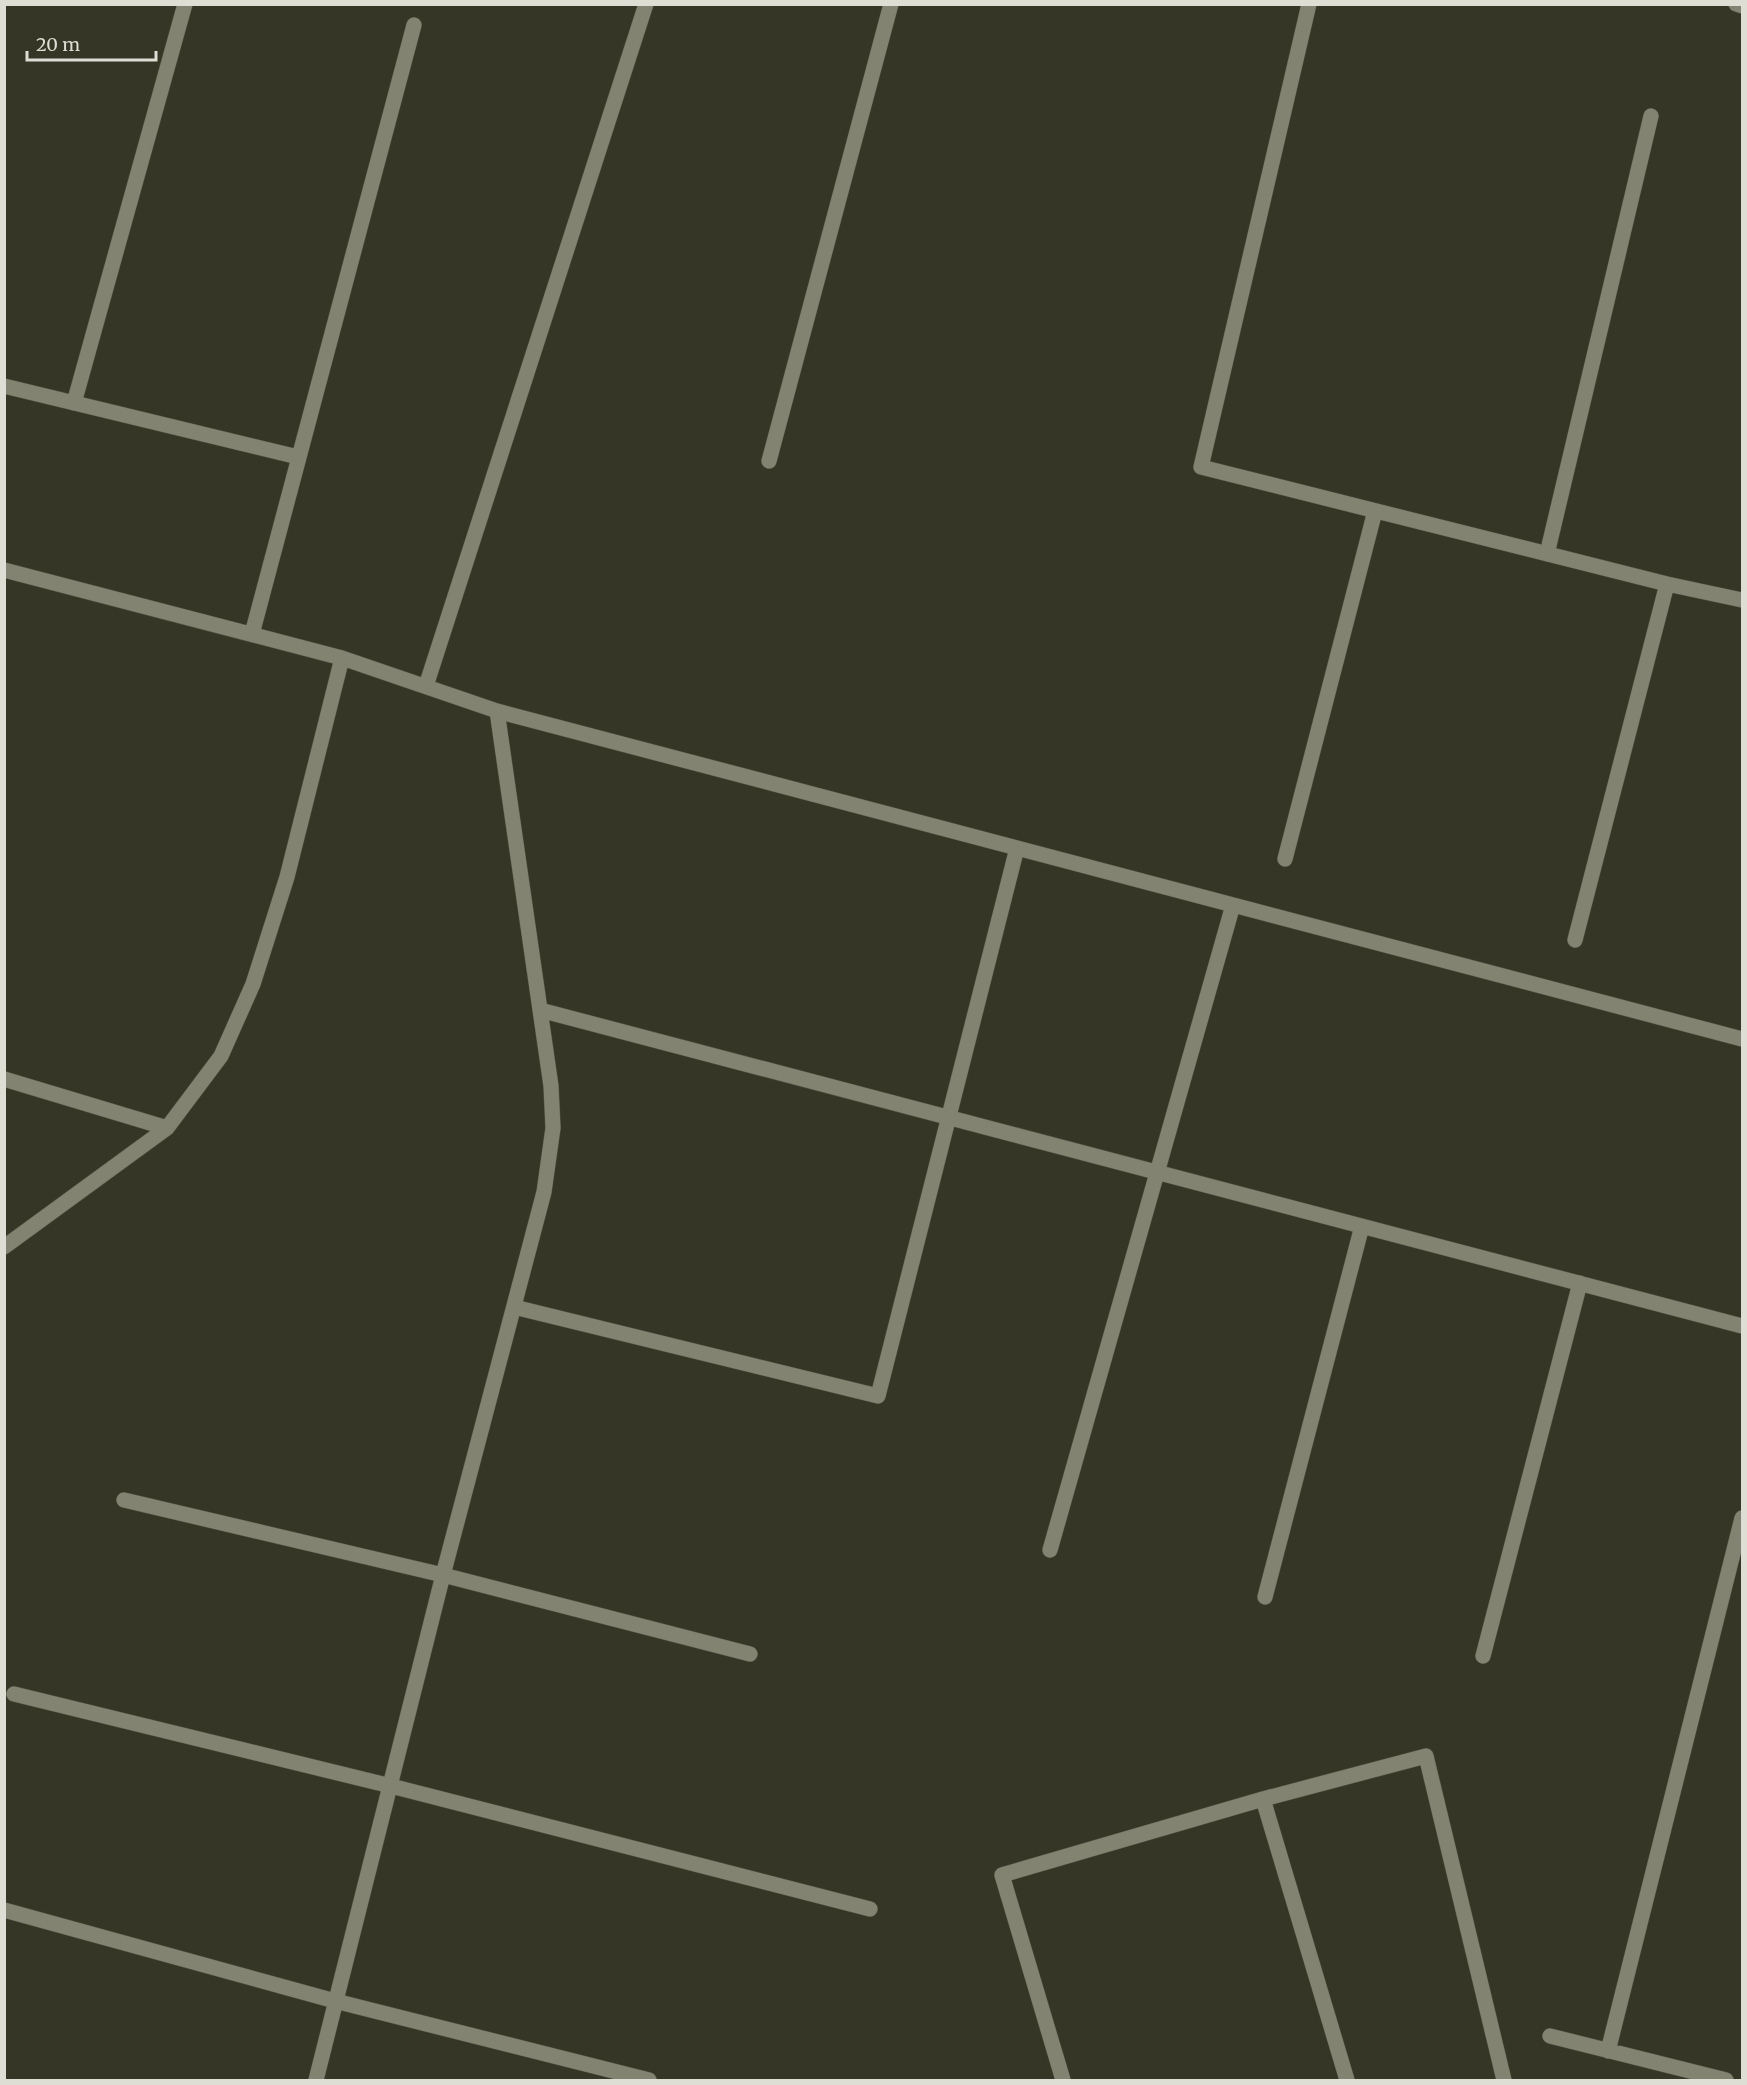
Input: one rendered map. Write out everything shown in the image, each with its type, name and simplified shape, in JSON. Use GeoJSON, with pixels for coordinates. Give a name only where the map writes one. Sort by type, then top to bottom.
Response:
{"type":"FeatureCollection","features":[{"type":"Feature","properties":{"kind":"street"},"geometry":{"type":"LineString","coordinates":[[74,403],[186,4]]}},
{"type":"Feature","properties":{"kind":"street"},"geometry":{"type":"LineString","coordinates":[[426,686],[646,4]]}},
{"type":"Feature","properties":{"kind":"street"},"geometry":{"type":"LineString","coordinates":[[769,460],[891,4]]}},
{"type":"Feature","properties":{"kind":"street"},"geometry":{"type":"LineString","coordinates":[[1309,4],[1201,467],[1667,584],[1743,600]]}},
{"type":"Feature","properties":{"kind":"street"},"geometry":{"type":"LineString","coordinates":[[1736,4],[1743,6]]}},
{"type":"Feature","properties":{"kind":"street"},"geometry":{"type":"LineString","coordinates":[[252,634],[414,25]]}},
{"type":"Feature","properties":{"kind":"street"},"geometry":{"type":"LineString","coordinates":[[1547,554],[1651,116]]}},
{"type":"Feature","properties":{"kind":"street"},"geometry":{"type":"LineString","coordinates":[[4,386],[298,457]]}},
{"type":"Feature","properties":{"kind":"street"},"geometry":{"type":"LineString","coordinates":[[1285,859],[1375,511]]}},
{"type":"Feature","properties":{"kind":"street"},"geometry":{"type":"LineString","coordinates":[[4,570],[342,658],[497,711],[1743,1039]]}},
{"type":"Feature","properties":{"kind":"street"},"geometry":{"type":"LineString","coordinates":[[1575,940],[1667,584]]}},
{"type":"Feature","properties":{"kind":"street"},"geometry":{"type":"LineString","coordinates":[[4,1246],[167,1128],[221,1056],[253,984],[287,877],[342,658]]}},
{"type":"Feature","properties":{"kind":"street"},"geometry":{"type":"LineString","coordinates":[[315,2080],[443,1575],[544,1192],[553,1128],[551,1086],[497,711]]}},
{"type":"Feature","properties":{"kind":"street"},"geometry":{"type":"LineString","coordinates":[[514,1307],[878,1396],[1017,848]]}},
{"type":"Feature","properties":{"kind":"street"},"geometry":{"type":"LineString","coordinates":[[1050,1550],[1233,905]]}},
{"type":"Feature","properties":{"kind":"street"},"geometry":{"type":"LineString","coordinates":[[540,1010],[1743,1326]]}},
{"type":"Feature","properties":{"kind":"street"},"geometry":{"type":"LineString","coordinates":[[4,1079],[167,1128]]}},
{"type":"Feature","properties":{"kind":"street"},"geometry":{"type":"LineString","coordinates":[[1265,1597],[1362,1226]]}},
{"type":"Feature","properties":{"kind":"street"},"geometry":{"type":"LineString","coordinates":[[1483,1656],[1580,1283]]}},
{"type":"Feature","properties":{"kind":"street"},"geometry":{"type":"LineString","coordinates":[[124,1500],[443,1575],[750,1653]]}},
{"type":"Feature","properties":{"kind":"street"},"geometry":{"type":"LineString","coordinates":[[1608,2051],[1743,1518]]}},
{"type":"Feature","properties":{"kind":"street"},"geometry":{"type":"LineString","coordinates":[[14,1694],[391,1786],[870,1909]]}},
{"type":"Feature","properties":{"kind":"street"},"geometry":{"type":"LineString","coordinates":[[1063,2080],[1002,1875],[1263,1799],[1426,1756],[1504,2080]]}},
{"type":"Feature","properties":{"kind":"street"},"geometry":{"type":"LineString","coordinates":[[1263,1799],[1347,2080]]}},
{"type":"Feature","properties":{"kind":"street"},"geometry":{"type":"LineString","coordinates":[[4,1910],[335,2001],[649,2080]]}},
{"type":"Feature","properties":{"kind":"street"},"geometry":{"type":"LineString","coordinates":[[1550,2036],[1726,2080]]}}]}
